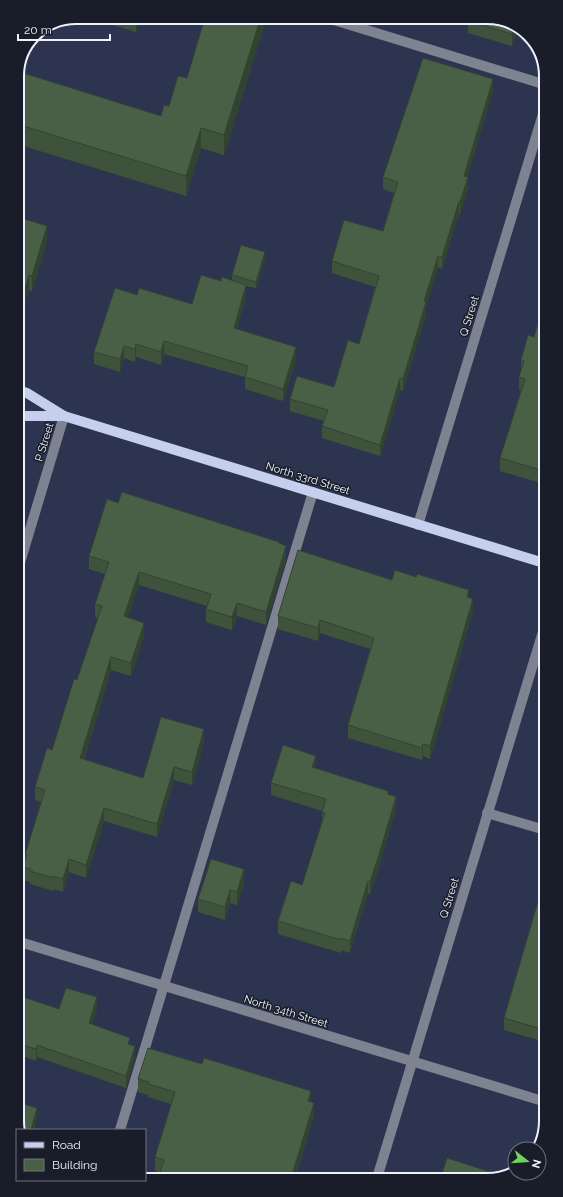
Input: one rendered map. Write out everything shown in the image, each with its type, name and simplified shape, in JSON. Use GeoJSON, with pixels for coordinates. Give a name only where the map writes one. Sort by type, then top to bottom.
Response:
{"type":"FeatureCollection","features":[{"type":"Feature","properties":{"kind":"main road","name":"North 33rd Street"},"geometry":{"type":"LineString","coordinates":[[24,392],[64,416],[539,561]]}},
{"type":"Feature","properties":{"kind":"main road","name":"North 33rd Street"},"geometry":{"type":"LineString","coordinates":[[24,416],[64,416]]}},
{"type":"Feature","properties":{"kind":"street"},"geometry":{"type":"LineString","coordinates":[[347,24],[539,83]]}},
{"type":"Feature","properties":{"kind":"street","name":"Q Street"},"geometry":{"type":"LineString","coordinates":[[418,525],[539,127]]}},
{"type":"Feature","properties":{"kind":"street","name":"P Street"},"geometry":{"type":"LineString","coordinates":[[24,546],[64,416]]}},
{"type":"Feature","properties":{"kind":"street"},"geometry":{"type":"LineString","coordinates":[[120,1129],[312,492]]}},
{"type":"Feature","properties":{"kind":"street","name":"Q Street"},"geometry":{"type":"LineString","coordinates":[[379,1173],[539,641]]}},
{"type":"Feature","properties":{"kind":"street"},"geometry":{"type":"LineString","coordinates":[[487,813],[539,828]]}},
{"type":"Feature","properties":{"kind":"street","name":"North 34th Street"},"geometry":{"type":"LineString","coordinates":[[24,943],[539,1100]]}},
{"type":"Feature","properties":{"kind":"building"},"geometry":{"type":"Polygon","coordinates":[[[203,24],[259,24],[224,135],[201,128],[186,176],[24,126],[24,73],[161,116],[164,105],[169,106],[178,76],[187,78],[203,24]]]}},
{"type":"Feature","properties":{"kind":"building"},"geometry":{"type":"Polygon","coordinates":[[[478,24],[498,25],[513,31],[512,34],[478,24]]]}},
{"type":"Feature","properties":{"kind":"building"},"geometry":{"type":"Polygon","coordinates":[[[423,58],[493,79],[464,176],[468,177],[442,257],[438,256],[403,379],[400,378],[380,445],[322,426],[328,410],[290,399],[297,376],[334,387],[348,340],[359,344],[379,276],[332,261],[344,220],[383,231],[398,182],[383,177],[423,58]]]}},
{"type":"Feature","properties":{"kind":"building"},"geometry":{"type":"Polygon","coordinates":[[[24,219],[47,226],[32,276],[29,275],[25,289],[24,219]]]}},
{"type":"Feature","properties":{"kind":"building"},"geometry":{"type":"Polygon","coordinates":[[[241,245],[265,252],[256,282],[232,275],[241,245]]]}},
{"type":"Feature","properties":{"kind":"building"},"geometry":{"type":"Polygon","coordinates":[[[201,275],[221,281],[222,277],[246,285],[234,328],[296,347],[283,389],[245,377],[248,366],[164,341],[161,352],[136,344],[135,349],[124,346],[120,359],[94,352],[115,288],[137,295],[139,288],[192,304],[201,275]]]}},
{"type":"Feature","properties":{"kind":"building"},"geometry":{"type":"Polygon","coordinates":[[[539,320],[539,470],[500,458],[525,379],[519,377],[524,361],[521,360],[528,335],[534,337],[539,320]]]}},
{"type":"Feature","properties":{"kind":"building"},"geometry":{"type":"Polygon","coordinates":[[[122,492],[279,542],[286,546],[266,612],[237,603],[232,617],[206,609],[211,594],[139,572],[124,616],[144,623],[131,663],[111,657],[80,758],[143,778],[161,717],[204,729],[192,772],[174,767],[157,824],[104,808],[86,865],[69,859],[63,879],[53,876],[53,878],[30,871],[31,869],[24,867],[27,855],[25,855],[45,790],[35,787],[47,748],[52,750],[74,679],[77,680],[102,606],[95,604],[109,562],[89,556],[107,499],[118,503],[122,492]]]}},
{"type":"Feature","properties":{"kind":"building"},"geometry":{"type":"Polygon","coordinates":[[[298,550],[392,580],[395,570],[416,577],[417,574],[469,590],[467,597],[473,599],[430,746],[423,744],[422,748],[348,725],[374,638],[320,620],[318,628],[278,616],[298,550]]]}},
{"type":"Feature","properties":{"kind":"building"},"geometry":{"type":"Polygon","coordinates":[[[283,745],[316,756],[312,767],[388,791],[388,794],[396,797],[378,858],[370,882],[368,881],[350,941],[341,938],[341,940],[278,921],[291,881],[302,885],[325,813],[322,812],[326,799],[271,783],[283,745]]]}},
{"type":"Feature","properties":{"kind":"building"},"geometry":{"type":"Polygon","coordinates":[[[211,859],[244,869],[237,892],[230,890],[225,907],[198,899],[211,859]]]}},
{"type":"Feature","properties":{"kind":"building"},"geometry":{"type":"Polygon","coordinates":[[[539,898],[539,1028],[504,1018],[539,898]]]}},
{"type":"Feature","properties":{"kind":"building"},"geometry":{"type":"Polygon","coordinates":[[[66,988],[97,997],[89,1023],[130,1038],[128,1044],[135,1046],[126,1076],[37,1045],[36,1049],[24,1045],[24,997],[59,1009],[66,988]]]}},
{"type":"Feature","properties":{"kind":"building"},"geometry":{"type":"Polygon","coordinates":[[[148,1048],[202,1064],[204,1058],[311,1091],[308,1101],[314,1103],[293,1173],[160,1173],[164,1160],[155,1157],[175,1092],[148,1084],[149,1082],[138,1079],[148,1048]]]}},
{"type":"Feature","properties":{"kind":"building"},"geometry":{"type":"Polygon","coordinates":[[[24,1104],[37,1108],[31,1129],[24,1129],[24,1104]]]}},
{"type":"Feature","properties":{"kind":"building"},"geometry":{"type":"Polygon","coordinates":[[[447,1158],[492,1173],[488,1173],[442,1173],[447,1158]]]}}]}
